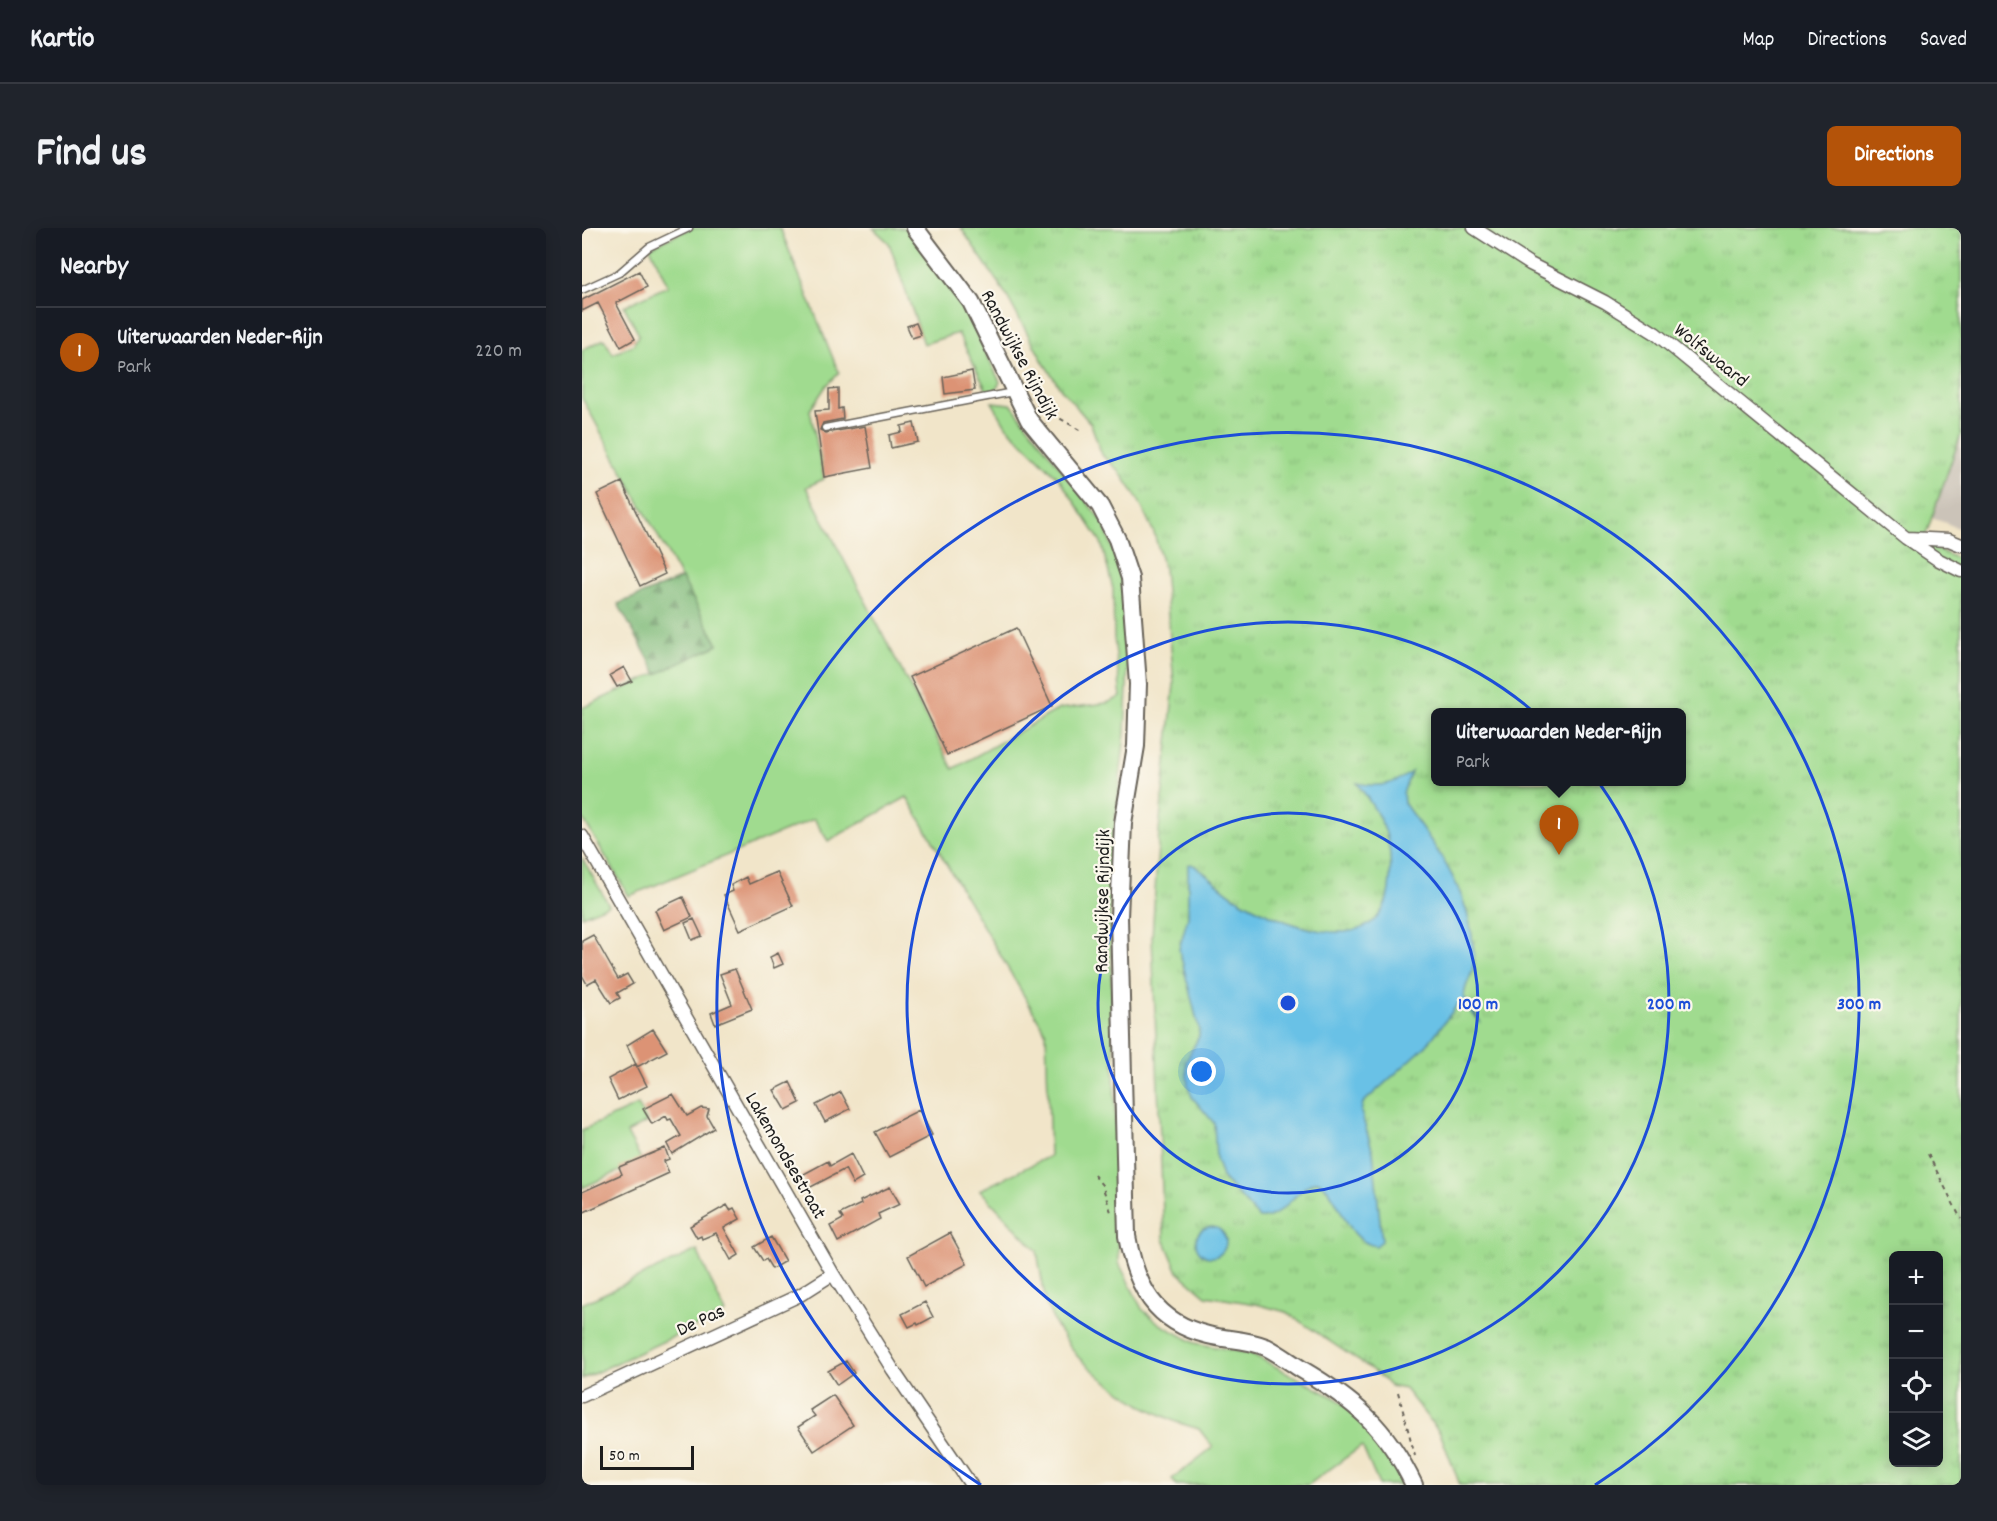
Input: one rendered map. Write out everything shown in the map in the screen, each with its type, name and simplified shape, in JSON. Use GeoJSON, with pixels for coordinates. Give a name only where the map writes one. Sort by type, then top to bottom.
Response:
{"type":"FeatureCollection","features":[{"type":"Feature","properties":{"kind":"street","name":"Randwijkse Rijndijk"},"geometry":{"type":"LineString","coordinates":[[915,228],[971,302],[1029,420],[1100,506],[1117,539],[1130,578],[1138,684],[1136,746],[1124,823],[1119,917],[1127,1236],[1142,1288],[1160,1311],[1181,1326],[1209,1335],[1238,1338],[1266,1348],[1359,1407],[1389,1442],[1414,1485]]}},
{"type":"Feature","properties":{"kind":"street","name":"Wolfswaard"},"geometry":{"type":"LineString","coordinates":[[1474,228],[1530,264],[1605,302],[1655,333],[1906,538],[1936,559],[1961,571]]}},
{"type":"Feature","properties":{"kind":"street"},"geometry":{"type":"LineString","coordinates":[[1906,538],[1949,540],[1961,545]]}},
{"type":"Feature","properties":{"kind":"street","name":"Lakemondsestraat"},"geometry":{"type":"LineString","coordinates":[[582,836],[833,1274],[893,1370],[971,1485]]}},
{"type":"Feature","properties":{"kind":"street","name":"De Pas"},"geometry":{"type":"LineString","coordinates":[[582,1396],[800,1294],[833,1274]]}},
{"type":"Feature","properties":{"kind":"lane"},"geometry":{"type":"LineString","coordinates":[[582,290],[619,273],[649,247],[689,228]]}},
{"type":"Feature","properties":{"kind":"lane"},"geometry":{"type":"LineString","coordinates":[[825,428],[1014,392]]}},
{"type":"Feature","properties":{"kind":"path"},"geometry":{"type":"LineString","coordinates":[[1034,403],[1083,432]]}},
{"type":"Feature","properties":{"kind":"path"},"geometry":{"type":"LineString","coordinates":[[1928,1154],[1961,1219]]}},
{"type":"Feature","properties":{"kind":"path"},"geometry":{"type":"LineString","coordinates":[[1094,1175],[1102,1185],[1112,1217]]}},
{"type":"Feature","properties":{"kind":"path"},"geometry":{"type":"LineString","coordinates":[[1398,1392],[1418,1464]]}},
{"type":"Feature","properties":{"kind":"shaded area"},"geometry":{"type":"Polygon","coordinates":[[[1961,399],[1961,529],[1907,508],[1961,399]]]}},
{"type":"Feature","properties":{"kind":"green space"},"geometry":{"type":"Polygon","coordinates":[[[691,228],[780,228],[839,373],[826,386],[810,410],[824,479],[806,487],[953,769],[1059,709],[1107,703],[1121,697],[1114,638],[1113,589],[1101,542],[1060,480],[1006,426],[992,402],[1011,404],[1104,524],[1118,565],[1125,600],[1128,662],[1125,733],[1109,880],[1119,1263],[1142,1309],[1160,1324],[1195,1343],[1252,1354],[1337,1399],[1359,1416],[1389,1454],[1406,1485],[1379,1485],[1362,1446],[1308,1485],[1176,1485],[1172,1479],[1213,1447],[1199,1429],[1176,1422],[1141,1405],[1102,1378],[1078,1357],[1056,1326],[1046,1304],[1037,1251],[980,1190],[1050,1156],[1046,1033],[907,797],[828,841],[814,819],[629,896],[582,817],[582,708],[718,645],[582,398],[582,350],[604,339],[613,354],[633,345],[639,335],[624,306],[668,286],[650,247],[691,228]]]}},
{"type":"Feature","properties":{"kind":"green space"},"geometry":{"type":"Polygon","coordinates":[[[873,228],[906,228],[915,238],[969,317],[1000,382],[995,391],[988,393],[958,333],[924,344],[889,243],[873,228]]]}},
{"type":"Feature","properties":{"kind":"green space"},"geometry":{"type":"Polygon","coordinates":[[[961,228],[1961,228],[1961,434],[1925,537],[1940,551],[1961,560],[1961,1485],[1460,1485],[1440,1433],[1405,1389],[1390,1386],[1378,1374],[1286,1312],[1256,1304],[1206,1296],[1178,1272],[1164,1239],[1152,937],[1159,830],[1174,684],[1164,569],[1154,533],[1138,499],[1119,471],[1102,455],[1091,424],[1061,389],[1005,293],[961,228]]]}},
{"type":"Feature","properties":{"kind":"green space"},"geometry":{"type":"Polygon","coordinates":[[[682,578],[718,645],[657,674],[618,604],[682,578]]]}},
{"type":"Feature","properties":{"kind":"green space"},"geometry":{"type":"Polygon","coordinates":[[[582,858],[609,905],[582,916],[582,858]]]}},
{"type":"Feature","properties":{"kind":"green space"},"geometry":{"type":"Polygon","coordinates":[[[638,1105],[647,1122],[627,1133],[642,1161],[582,1188],[582,1130],[638,1105]]]}},
{"type":"Feature","properties":{"kind":"green space"},"geometry":{"type":"Polygon","coordinates":[[[697,1250],[725,1313],[582,1379],[582,1304],[697,1250]]]}},
{"type":"Feature","properties":{"kind":"water"},"geometry":{"type":"Polygon","coordinates":[[[1411,772],[1403,793],[1404,803],[1442,858],[1468,916],[1474,962],[1464,997],[1481,1023],[1464,1005],[1458,1004],[1427,1045],[1363,1103],[1361,1112],[1373,1152],[1382,1241],[1376,1246],[1357,1236],[1333,1197],[1318,1181],[1303,1189],[1276,1214],[1259,1218],[1222,1177],[1216,1158],[1214,1123],[1192,1097],[1188,1086],[1186,1062],[1199,1036],[1199,1029],[1179,949],[1188,917],[1188,865],[1191,864],[1202,870],[1235,897],[1274,917],[1322,931],[1346,932],[1366,926],[1381,912],[1389,889],[1390,857],[1389,844],[1381,820],[1357,783],[1386,784],[1411,772]]]}},
{"type":"Feature","properties":{"kind":"water"},"geometry":{"type":"Polygon","coordinates":[[[1211,1227],[1222,1231],[1226,1242],[1222,1253],[1211,1257],[1200,1253],[1196,1242],[1200,1231],[1211,1227]]]}},
{"type":"Feature","properties":{"kind":"building"},"geometry":{"type":"Polygon","coordinates":[[[639,271],[647,287],[616,303],[635,339],[621,347],[598,303],[582,311],[582,300],[639,271]]]}},
{"type":"Feature","properties":{"kind":"building"},"geometry":{"type":"Polygon","coordinates":[[[916,323],[921,335],[912,338],[907,326],[916,323]]]}},
{"type":"Feature","properties":{"kind":"building"},"geometry":{"type":"Polygon","coordinates":[[[972,371],[975,390],[945,394],[943,377],[972,371]]]}},
{"type":"Feature","properties":{"kind":"building"},"geometry":{"type":"Polygon","coordinates":[[[838,388],[838,409],[842,408],[843,419],[823,423],[820,430],[826,433],[865,426],[872,468],[824,477],[815,411],[829,410],[829,389],[838,388]]]}},
{"type":"Feature","properties":{"kind":"building"},"geometry":{"type":"Polygon","coordinates":[[[914,423],[918,442],[891,448],[889,435],[902,432],[901,426],[914,423]]]}},
{"type":"Feature","properties":{"kind":"building"},"geometry":{"type":"Polygon","coordinates":[[[622,482],[665,574],[640,586],[597,494],[622,482]]]}},
{"type":"Feature","properties":{"kind":"building"},"geometry":{"type":"Polygon","coordinates":[[[1016,628],[1052,706],[947,755],[910,677],[1016,628]]]}},
{"type":"Feature","properties":{"kind":"building"},"geometry":{"type":"Polygon","coordinates":[[[624,667],[632,681],[617,687],[610,675],[624,667]]]}},
{"type":"Feature","properties":{"kind":"building"},"geometry":{"type":"Polygon","coordinates":[[[777,872],[793,906],[740,930],[724,895],[733,891],[731,885],[746,877],[749,884],[777,872]]]}},
{"type":"Feature","properties":{"kind":"building"},"geometry":{"type":"Polygon","coordinates":[[[683,897],[692,917],[664,930],[655,910],[683,897]]]}},
{"type":"Feature","properties":{"kind":"building"},"geometry":{"type":"Polygon","coordinates":[[[694,919],[702,936],[692,940],[685,923],[694,919]]]}},
{"type":"Feature","properties":{"kind":"building"},"geometry":{"type":"Polygon","coordinates":[[[593,935],[618,979],[627,974],[633,984],[617,993],[620,998],[611,1003],[596,979],[587,984],[582,975],[582,941],[593,935]]]}},
{"type":"Feature","properties":{"kind":"building"},"geometry":{"type":"Polygon","coordinates":[[[778,953],[783,964],[774,968],[770,957],[778,953]]]}},
{"type":"Feature","properties":{"kind":"building"},"geometry":{"type":"Polygon","coordinates":[[[735,969],[752,1009],[715,1024],[711,1013],[732,1004],[720,974],[735,969]]]}},
{"type":"Feature","properties":{"kind":"building"},"geometry":{"type":"Polygon","coordinates":[[[653,1029],[667,1051],[637,1067],[627,1045],[653,1029]]]}},
{"type":"Feature","properties":{"kind":"building"},"geometry":{"type":"Polygon","coordinates":[[[636,1064],[647,1086],[618,1100],[608,1079],[636,1064]]]}},
{"type":"Feature","properties":{"kind":"building"},"geometry":{"type":"Polygon","coordinates":[[[790,1082],[800,1103],[786,1110],[774,1090],[790,1082]]]}},
{"type":"Feature","properties":{"kind":"building"},"geometry":{"type":"Polygon","coordinates":[[[841,1092],[850,1109],[825,1122],[816,1105],[841,1092]]]}},
{"type":"Feature","properties":{"kind":"building"},"geometry":{"type":"Polygon","coordinates":[[[673,1094],[687,1116],[701,1108],[709,1109],[707,1116],[714,1128],[672,1154],[667,1144],[681,1136],[671,1119],[668,1120],[666,1116],[652,1124],[643,1109],[673,1094]]]}},
{"type":"Feature","properties":{"kind":"building"},"geometry":{"type":"Polygon","coordinates":[[[919,1110],[932,1135],[889,1157],[875,1132],[919,1110]]]}},
{"type":"Feature","properties":{"kind":"building"},"geometry":{"type":"Polygon","coordinates":[[[665,1148],[669,1159],[664,1161],[669,1173],[582,1213],[582,1192],[622,1174],[619,1167],[665,1148]]]}},
{"type":"Feature","properties":{"kind":"building"},"geometry":{"type":"Polygon","coordinates":[[[851,1154],[863,1178],[853,1184],[845,1169],[809,1188],[802,1175],[828,1161],[830,1166],[851,1154]]]}},
{"type":"Feature","properties":{"kind":"building"},"geometry":{"type":"Polygon","coordinates":[[[890,1187],[900,1204],[878,1214],[880,1219],[838,1242],[830,1226],[843,1219],[840,1214],[861,1204],[860,1201],[890,1187]]]}},
{"type":"Feature","properties":{"kind":"building"},"geometry":{"type":"Polygon","coordinates":[[[727,1205],[730,1210],[734,1208],[740,1219],[724,1228],[739,1255],[731,1260],[716,1233],[702,1239],[701,1236],[697,1238],[690,1226],[727,1205]]]}},
{"type":"Feature","properties":{"kind":"building"},"geometry":{"type":"Polygon","coordinates":[[[950,1233],[967,1264],[924,1287],[908,1256],[950,1233]]]}},
{"type":"Feature","properties":{"kind":"building"},"geometry":{"type":"Polygon","coordinates":[[[771,1237],[785,1261],[772,1269],[766,1259],[763,1261],[754,1247],[771,1237]]]}},
{"type":"Feature","properties":{"kind":"building"},"geometry":{"type":"Polygon","coordinates":[[[925,1302],[933,1317],[909,1327],[902,1314],[925,1302]]]}},
{"type":"Feature","properties":{"kind":"building"},"geometry":{"type":"Polygon","coordinates":[[[846,1361],[854,1373],[837,1385],[828,1371],[846,1361]]]}},
{"type":"Feature","properties":{"kind":"building"},"geometry":{"type":"Polygon","coordinates":[[[833,1395],[853,1425],[814,1451],[798,1427],[815,1416],[810,1410],[833,1395]]]}},
{"type":"Feature","properties":{"kind":"place","name":"Uiterwaarden Neder-Rijn"},"geometry":{"type":"Point","coordinates":[1559,855]}}]}
